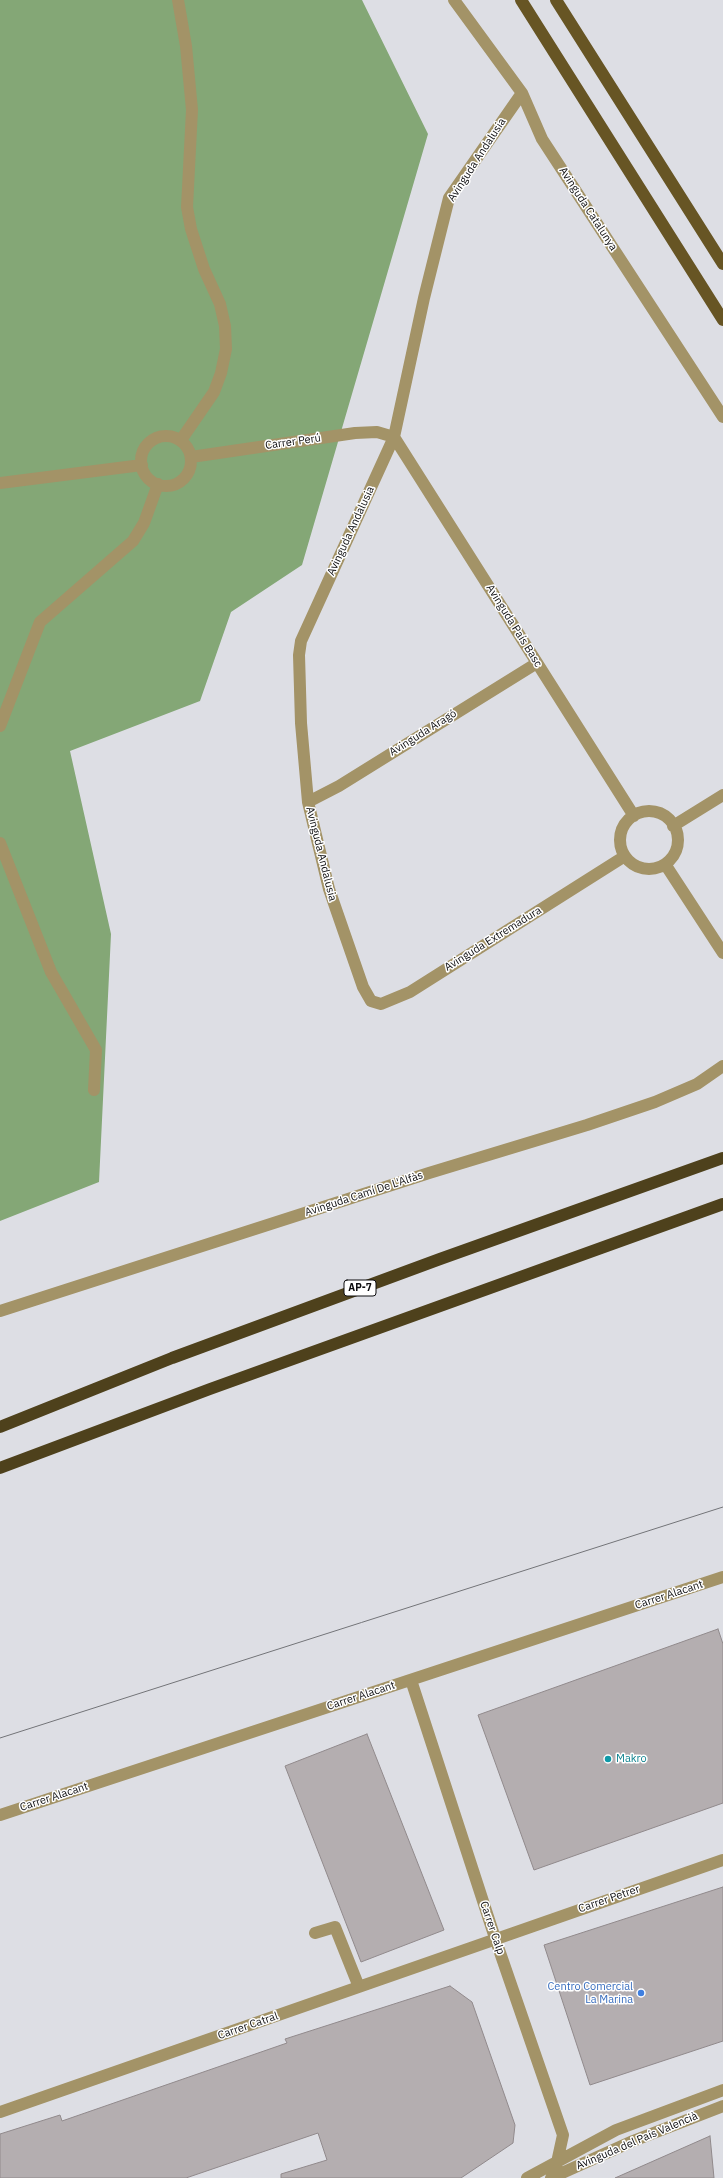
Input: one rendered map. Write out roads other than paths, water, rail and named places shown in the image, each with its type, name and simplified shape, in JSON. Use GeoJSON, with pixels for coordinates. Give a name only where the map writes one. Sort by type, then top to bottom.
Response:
{"type":"FeatureCollection","features":[{"type":"Feature","properties":{"kind":"highway","name":"AP-7"},"geometry":{"type":"LineString","coordinates":[[0,1427],[194,1350],[440,1259],[723,1158]]}},
{"type":"Feature","properties":{"kind":"highway"},"geometry":{"type":"LineString","coordinates":[[0,1468],[210,1388],[723,1204]]}},
{"type":"Feature","properties":{"kind":"main road"},"geometry":{"type":"LineString","coordinates":[[521,0],[723,320]]}},
{"type":"Feature","properties":{"kind":"main road"},"geometry":{"type":"LineString","coordinates":[[556,0],[723,264]]}},
{"type":"Feature","properties":{"kind":"street"},"geometry":{"type":"LineString","coordinates":[[178,0],[186,46],[192,110],[188,207],[191,229],[202,263],[220,304],[225,326],[226,349],[221,373],[214,392],[180,440]]}},
{"type":"Feature","properties":{"kind":"street","name":"Avinguda Catalunya"},"geometry":{"type":"LineString","coordinates":[[454,0],[522,93],[542,139],[723,417]]}},
{"type":"Feature","properties":{"kind":"street","name":"Avinguda Andalusia"},"geometry":{"type":"LineString","coordinates":[[363,987],[329,889],[308,802],[300,723],[299,655],[301,642],[394,437],[424,298],[450,198],[522,93]]}},
{"type":"Feature","properties":{"kind":"street","name":"Carrer Perú"},"geometry":{"type":"LineString","coordinates":[[191,457],[355,433],[377,432],[394,437]]}},
{"type":"Feature","properties":{"kind":"street"},"geometry":{"type":"LineString","coordinates":[[167,436],[180,440],[188,447],[191,457],[189,471],[184,478],[170,486],[158,484],[147,477],[142,465],[142,453],[151,440],[167,436]]}},
{"type":"Feature","properties":{"kind":"street","name":"Avinguda País Basc"},"geometry":{"type":"LineString","coordinates":[[394,437],[634,816]]}},
{"type":"Feature","properties":{"kind":"street"},"geometry":{"type":"LineString","coordinates":[[0,482],[142,465]]}},
{"type":"Feature","properties":{"kind":"street"},"geometry":{"type":"LineString","coordinates":[[0,726],[40,622],[133,542],[144,523],[158,484]]}},
{"type":"Feature","properties":{"kind":"street","name":"Avinguda Aragó"},"geometry":{"type":"LineString","coordinates":[[308,802],[339,786],[537,662]]}},
{"type":"Feature","properties":{"kind":"street"},"geometry":{"type":"LineString","coordinates":[[673,826],[723,795]]}},
{"type":"Feature","properties":{"kind":"street"},"geometry":{"type":"LineString","coordinates":[[645,812],[655,812],[664,816],[673,826],[678,839],[677,848],[673,857],[665,864],[657,868],[638,867],[625,856],[621,846],[620,836],[623,828],[634,816],[645,812]]}},
{"type":"Feature","properties":{"kind":"street"},"geometry":{"type":"LineString","coordinates":[[0,843],[51,972],[96,1050],[94,1090]]}},
{"type":"Feature","properties":{"kind":"street","name":"Avinguda Extremadura"},"geometry":{"type":"LineString","coordinates":[[363,987],[371,1001],[381,1004],[393,1000],[416,988],[625,856]]}},
{"type":"Feature","properties":{"kind":"street"},"geometry":{"type":"LineString","coordinates":[[665,864],[723,953]]}},
{"type":"Feature","properties":{"kind":"street","name":"Avinguda Camí De L'Alfàs"},"geometry":{"type":"LineString","coordinates":[[0,1311],[422,1175],[610,1118],[655,1102],[697,1084],[723,1066]]}},
{"type":"Feature","properties":{"kind":"street","name":"Carrer Alacant"},"geometry":{"type":"LineString","coordinates":[[0,1815],[723,1577]]}},
{"type":"Feature","properties":{"kind":"street","name":"Carrer Calp"},"geometry":{"type":"LineString","coordinates":[[411,1680],[495,1938],[563,2135],[553,2177]]}},
{"type":"Feature","properties":{"kind":"street","name":"Carrer Petrer"},"geometry":{"type":"LineString","coordinates":[[495,1938],[723,1860]]}},
{"type":"Feature","properties":{"kind":"street"},"geometry":{"type":"LineString","coordinates":[[315,1933],[335,1927],[359,1987]]}},
{"type":"Feature","properties":{"kind":"street","name":"Carrer Catral"},"geometry":{"type":"LineString","coordinates":[[0,2112],[495,1938]]}},
{"type":"Feature","properties":{"kind":"street","name":"Avinguda del País Valencià"},"geometry":{"type":"LineString","coordinates":[[527,2178],[616,2130],[723,2090]]}},
{"type":"Feature","properties":{"kind":"street","name":"Avinguda del País Valencià"},"geometry":{"type":"LineString","coordinates":[[553,2177],[633,2141],[723,2106]]}},
{"type":"Feature","properties":{"kind":"tram line"},"geometry":{"type":"LineString","coordinates":[[0,1738],[723,1507]]}},
{"type":"Feature","properties":{"kind":"place","name":"Makro"},"geometry":{"type":"Point","coordinates":[608,1759]}},
{"type":"Feature","properties":{"kind":"place","name":"Centro Comercial La Marina"},"geometry":{"type":"Point","coordinates":[641,1993]}}]}
